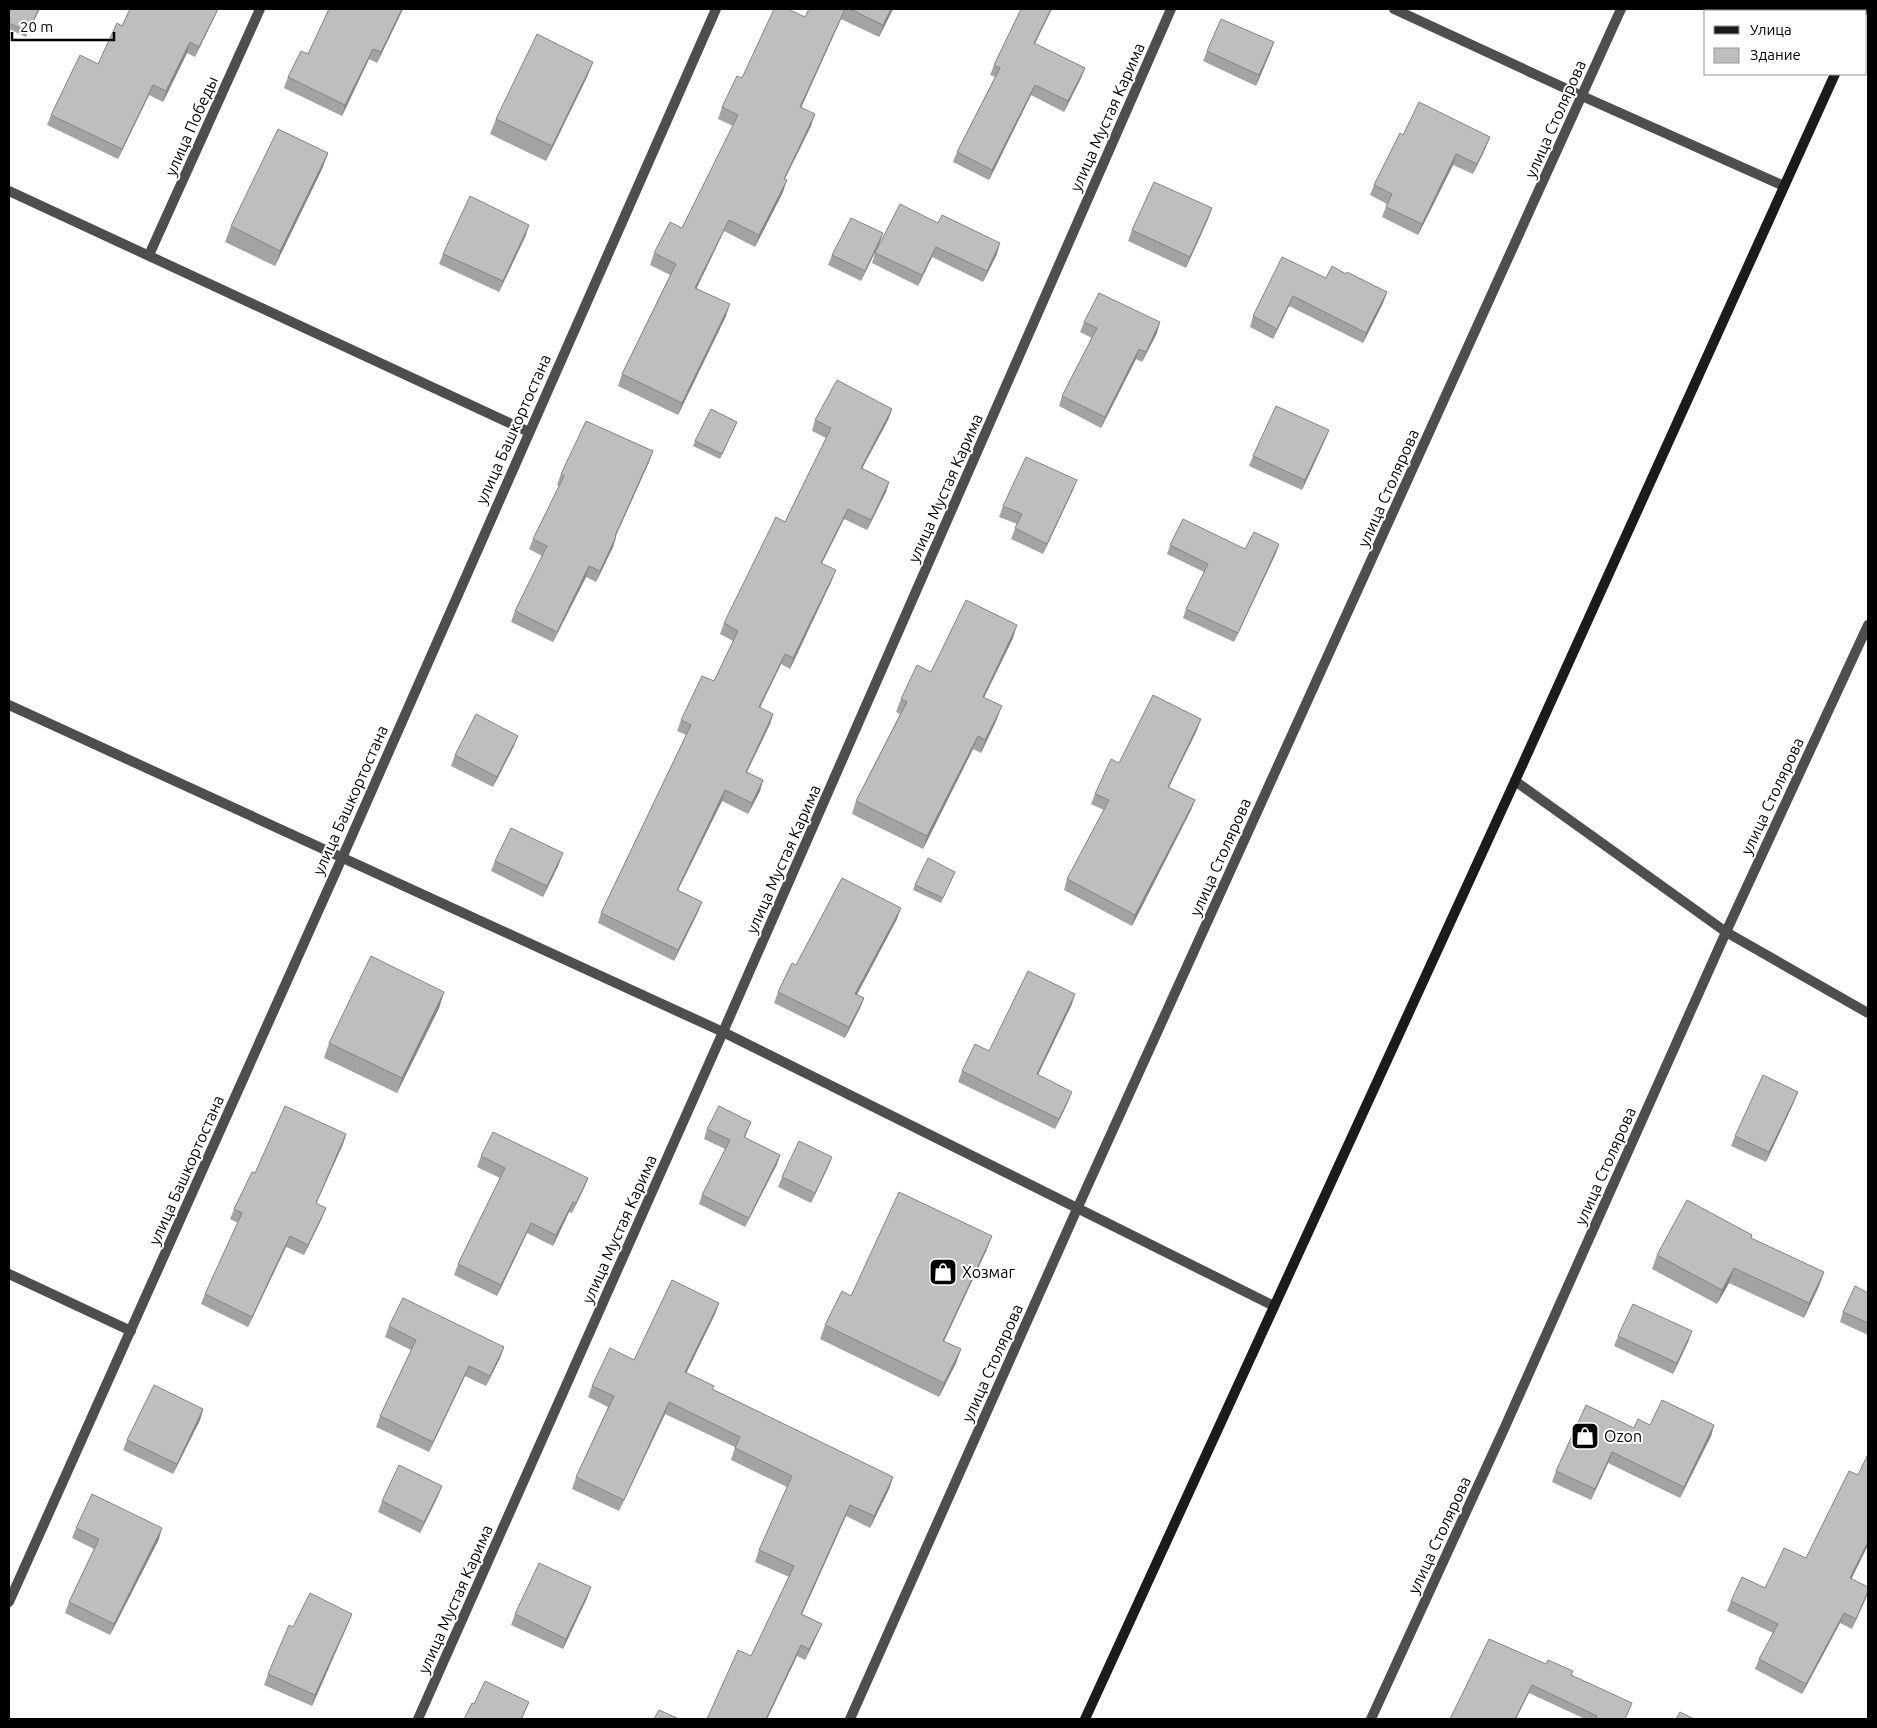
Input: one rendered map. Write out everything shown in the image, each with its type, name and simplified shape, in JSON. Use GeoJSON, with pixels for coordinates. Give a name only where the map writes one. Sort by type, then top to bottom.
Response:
{"type":"FeatureCollection","features":[{"type":"Feature","properties":{"kind":"main road"},"geometry":{"type":"LineString","coordinates":[[1085,1719],[1515,781],[1835,75]]}},
{"type":"Feature","properties":{"kind":"street","name":"улица Победы"},"geometry":{"type":"LineString","coordinates":[[149,255],[260,9]]}},
{"type":"Feature","properties":{"kind":"street","name":"улица Башкортостана"},"geometry":{"type":"LineString","coordinates":[[9,1602],[342,858],[716,9]]}},
{"type":"Feature","properties":{"kind":"street","name":"улица Мустая Карима"},"geometry":{"type":"LineString","coordinates":[[418,1719],[723,1032],[1170,9]]}},
{"type":"Feature","properties":{"kind":"street"},"geometry":{"type":"LineString","coordinates":[[1394,9],[1582,96],[1784,186]]}},
{"type":"Feature","properties":{"kind":"street","name":"улица Столярова"},"geometry":{"type":"LineString","coordinates":[[850,1719],[1077,1209],[1621,9]]}},
{"type":"Feature","properties":{"kind":"street"},"geometry":{"type":"LineString","coordinates":[[9,191],[529,432]]}},
{"type":"Feature","properties":{"kind":"street","name":"улица Столярова"},"geometry":{"type":"LineString","coordinates":[[1371,1719],[1504,1430],[1726,932],[1868,625]]}},
{"type":"Feature","properties":{"kind":"street"},"geometry":{"type":"LineString","coordinates":[[9,704],[723,1032],[1274,1306]]}},
{"type":"Feature","properties":{"kind":"street"},"geometry":{"type":"LineString","coordinates":[[1515,781],[1726,932],[1868,1013]]}},
{"type":"Feature","properties":{"kind":"street"},"geometry":{"type":"LineString","coordinates":[[9,1274],[130,1331]]}},
{"type":"Feature","properties":{"kind":"building"},"geometry":{"type":"Polygon","coordinates":[[[9,9],[39,9],[28,32],[9,23],[9,9]]]}},
{"type":"Feature","properties":{"kind":"building"},"geometry":{"type":"Polygon","coordinates":[[[130,9],[218,9],[199,47],[190,42],[166,91],[153,85],[122,149],[51,115],[80,55],[98,64],[117,23],[122,26],[130,9]]]}},
{"type":"Feature","properties":{"kind":"building"},"geometry":{"type":"Polygon","coordinates":[[[329,9],[402,9],[381,52],[373,49],[345,105],[288,77],[301,51],[308,54],[329,9]]]}},
{"type":"Feature","properties":{"kind":"building"},"geometry":{"type":"Polygon","coordinates":[[[774,9],[788,9],[805,17],[809,9],[845,9],[800,107],[815,114],[784,179],[787,180],[759,235],[729,220],[695,288],[730,304],[682,403],[622,374],[676,264],[654,253],[670,222],[682,228],[738,115],[722,107],[737,76],[742,78],[774,9]]]}},
{"type":"Feature","properties":{"kind":"building"},"geometry":{"type":"Polygon","coordinates":[[[850,9],[891,9],[883,25],[850,9]]]}},
{"type":"Feature","properties":{"kind":"building"},"geometry":{"type":"Polygon","coordinates":[[[1021,9],[1051,9],[1034,43],[1085,68],[1068,101],[1035,85],[992,170],[957,152],[1000,68],[994,65],[1021,9]]]}},
{"type":"Feature","properties":{"kind":"building"},"geometry":{"type":"Polygon","coordinates":[[[1221,19],[1274,42],[1259,75],[1207,51],[1221,19]]]}},
{"type":"Feature","properties":{"kind":"building"},"geometry":{"type":"Polygon","coordinates":[[[537,34],[593,62],[552,146],[496,119],[537,34]]]}},
{"type":"Feature","properties":{"kind":"building"},"geometry":{"type":"Polygon","coordinates":[[[1419,102],[1490,137],[1477,164],[1456,154],[1422,224],[1386,207],[1392,194],[1374,185],[1400,133],[1403,135],[1419,102]]]}},
{"type":"Feature","properties":{"kind":"building"},"geometry":{"type":"Polygon","coordinates":[[[278,129],[328,153],[280,251],[231,226],[278,129]]]}},
{"type":"Feature","properties":{"kind":"building"},"geometry":{"type":"Polygon","coordinates":[[[1154,182],[1212,208],[1190,257],[1132,230],[1154,182]]]}},
{"type":"Feature","properties":{"kind":"building"},"geometry":{"type":"Polygon","coordinates":[[[470,196],[529,225],[503,281],[443,254],[470,196]]]}},
{"type":"Feature","properties":{"kind":"building"},"geometry":{"type":"Polygon","coordinates":[[[900,204],[938,223],[942,215],[1000,243],[987,271],[936,247],[922,275],[875,253],[900,204]]]}},
{"type":"Feature","properties":{"kind":"building"},"geometry":{"type":"Polygon","coordinates":[[[851,218],[883,233],[865,271],[832,255],[851,218]]]}},
{"type":"Feature","properties":{"kind":"building"},"geometry":{"type":"Polygon","coordinates":[[[1282,257],[1326,278],[1332,266],[1387,292],[1366,333],[1293,296],[1277,329],[1253,316],[1282,257]]]}},
{"type":"Feature","properties":{"kind":"building"},"geometry":{"type":"Polygon","coordinates":[[[1099,293],[1160,322],[1146,352],[1139,349],[1105,417],[1062,396],[1097,328],[1084,322],[1099,293]]]}},
{"type":"Feature","properties":{"kind":"building"},"geometry":{"type":"Polygon","coordinates":[[[837,380],[892,409],[861,468],[889,482],[871,520],[848,509],[821,563],[836,570],[793,658],[785,654],[759,707],[773,714],[746,772],[763,780],[752,803],[725,790],[677,890],[702,902],[678,950],[601,913],[691,725],[681,720],[702,676],[714,681],[738,631],[724,623],[776,517],[785,522],[831,428],[815,420],[837,380]]]}},
{"type":"Feature","properties":{"kind":"building"},"geometry":{"type":"Polygon","coordinates":[[[1276,406],[1329,430],[1305,480],[1253,456],[1276,406]]]}},
{"type":"Feature","properties":{"kind":"building"},"geometry":{"type":"Polygon","coordinates":[[[711,409],[737,422],[722,454],[695,441],[711,409]]]}},
{"type":"Feature","properties":{"kind":"building"},"geometry":{"type":"Polygon","coordinates":[[[586,421],[653,451],[600,571],[589,566],[557,632],[515,611],[547,546],[533,539],[564,476],[561,474],[586,421]]]}},
{"type":"Feature","properties":{"kind":"building"},"geometry":{"type":"Polygon","coordinates":[[[1026,457],[1077,480],[1047,544],[1015,528],[1022,514],[1003,506],[1026,457]]]}},
{"type":"Feature","properties":{"kind":"building"},"geometry":{"type":"Polygon","coordinates":[[[1183,519],[1245,549],[1254,532],[1279,544],[1238,633],[1186,609],[1208,564],[1170,545],[1183,519]]]}},
{"type":"Feature","properties":{"kind":"building"},"geometry":{"type":"Polygon","coordinates":[[[966,600],[1017,625],[983,697],[1002,706],[985,740],[978,736],[927,836],[856,801],[907,702],[901,699],[917,665],[931,672],[966,600]]]}},
{"type":"Feature","properties":{"kind":"building"},"geometry":{"type":"Polygon","coordinates":[[[1153,695],[1201,719],[1168,787],[1195,800],[1135,915],[1067,879],[1109,800],[1095,794],[1111,759],[1119,763],[1153,695]]]}},
{"type":"Feature","properties":{"kind":"building"},"geometry":{"type":"Polygon","coordinates":[[[476,714],[518,736],[497,777],[455,755],[476,714]]]}},
{"type":"Feature","properties":{"kind":"building"},"geometry":{"type":"Polygon","coordinates":[[[511,828],[563,853],[547,886],[495,861],[511,828]]]}},
{"type":"Feature","properties":{"kind":"building"},"geometry":{"type":"Polygon","coordinates":[[[928,858],[955,872],[943,898],[915,885],[928,858]]]}},
{"type":"Feature","properties":{"kind":"building"},"geometry":{"type":"Polygon","coordinates":[[[842,878],[901,908],[855,994],[864,998],[849,1027],[778,992],[792,963],[796,965],[842,878]]]}},
{"type":"Feature","properties":{"kind":"building"},"geometry":{"type":"Polygon","coordinates":[[[371,956],[444,992],[402,1078],[329,1043],[371,956]]]}},
{"type":"Feature","properties":{"kind":"building"},"geometry":{"type":"Polygon","coordinates":[[[1028,971],[1075,994],[1037,1074],[1072,1092],[1059,1119],[962,1071],[975,1044],[989,1051],[1028,971]]]}},
{"type":"Feature","properties":{"kind":"building"},"geometry":{"type":"Polygon","coordinates":[[[1763,1075],[1798,1092],[1769,1152],[1735,1136],[1763,1075]]]}},
{"type":"Feature","properties":{"kind":"building"},"geometry":{"type":"Polygon","coordinates":[[[285,1106],[346,1134],[316,1203],[326,1208],[308,1245],[290,1236],[252,1317],[205,1294],[242,1213],[234,1209],[252,1172],[255,1173],[285,1106]]]}},
{"type":"Feature","properties":{"kind":"building"},"geometry":{"type":"Polygon","coordinates":[[[719,1106],[751,1122],[744,1137],[780,1155],[749,1218],[702,1195],[730,1140],[707,1129],[719,1106]]]}},
{"type":"Feature","properties":{"kind":"building"},"geometry":{"type":"Polygon","coordinates":[[[493,1132],[588,1178],[576,1203],[573,1202],[556,1235],[531,1223],[501,1285],[458,1264],[505,1168],[481,1156],[493,1132]]]}},
{"type":"Feature","properties":{"kind":"building"},"geometry":{"type":"Polygon","coordinates":[[[799,1141],[832,1157],[815,1193],[782,1177],[799,1141]]]}},
{"type":"Feature","properties":{"kind":"building"},"geometry":{"type":"Polygon","coordinates":[[[899,1192],[992,1236],[943,1341],[961,1349],[944,1383],[825,1325],[842,1291],[851,1296],[899,1192]]]}},
{"type":"Feature","properties":{"kind":"building"},"geometry":{"type":"Polygon","coordinates":[[[1687,1200],[1752,1235],[1751,1238],[1824,1272],[1809,1303],[1734,1268],[1722,1290],[1657,1255],[1687,1200]]]}},
{"type":"Feature","properties":{"kind":"building"},"geometry":{"type":"Polygon","coordinates":[[[672,1280],[719,1303],[685,1372],[714,1386],[712,1389],[893,1477],[874,1516],[850,1505],[801,1614],[822,1624],[809,1649],[801,1645],[766,1719],[707,1719],[738,1650],[751,1656],[794,1566],[759,1550],[792,1476],[735,1448],[740,1437],[669,1402],[624,1500],[576,1477],[614,1396],[592,1386],[610,1348],[634,1360],[672,1280]]]}},
{"type":"Feature","properties":{"kind":"building"},"geometry":{"type":"Polygon","coordinates":[[[1855,1286],[1868,1293],[1868,1323],[1843,1312],[1855,1286]]]}},
{"type":"Feature","properties":{"kind":"building"},"geometry":{"type":"Polygon","coordinates":[[[403,1298],[504,1347],[490,1376],[469,1366],[433,1442],[380,1416],[416,1340],[389,1326],[403,1298]]]}},
{"type":"Feature","properties":{"kind":"building"},"geometry":{"type":"Polygon","coordinates":[[[1633,1304],[1692,1331],[1677,1363],[1618,1336],[1633,1304]]]}},
{"type":"Feature","properties":{"kind":"building"},"geometry":{"type":"Polygon","coordinates":[[[154,1385],[203,1409],[177,1464],[127,1440],[154,1385]]]}},
{"type":"Feature","properties":{"kind":"building"},"geometry":{"type":"Polygon","coordinates":[[[1662,1400],[1714,1425],[1684,1487],[1612,1452],[1595,1489],[1556,1471],[1586,1405],[1634,1428],[1638,1419],[1650,1425],[1662,1400]]]}},
{"type":"Feature","properties":{"kind":"building"},"geometry":{"type":"Polygon","coordinates":[[[1868,1454],[1868,1542],[1850,1578],[1868,1587],[1868,1591],[1856,1619],[1844,1613],[1806,1684],[1759,1659],[1778,1624],[1731,1601],[1742,1577],[1765,1588],[1784,1548],[1806,1558],[1849,1471],[1858,1475],[1868,1454]]]}},
{"type":"Feature","properties":{"kind":"building"},"geometry":{"type":"Polygon","coordinates":[[[399,1465],[442,1486],[424,1522],[382,1501],[399,1465]]]}},
{"type":"Feature","properties":{"kind":"building"},"geometry":{"type":"Polygon","coordinates":[[[92,1494],[162,1528],[114,1624],[69,1602],[99,1539],[76,1528],[92,1494]]]}},
{"type":"Feature","properties":{"kind":"building"},"geometry":{"type":"Polygon","coordinates":[[[539,1563],[591,1587],[566,1639],[515,1614],[539,1563]]]}},
{"type":"Feature","properties":{"kind":"building"},"geometry":{"type":"Polygon","coordinates":[[[310,1593],[352,1614],[315,1695],[268,1674],[289,1625],[293,1627],[310,1593]]]}},
{"type":"Feature","properties":{"kind":"building"},"geometry":{"type":"Polygon","coordinates":[[[1489,1639],[1546,1664],[1548,1660],[1573,1671],[1571,1675],[1632,1703],[1625,1719],[1596,1719],[1597,1716],[1532,1685],[1515,1719],[1450,1719],[1489,1639]]]}},
{"type":"Feature","properties":{"kind":"building"},"geometry":{"type":"Polygon","coordinates":[[[485,1681],[529,1702],[521,1719],[464,1719],[485,1681]]]}},
{"type":"Feature","properties":{"kind":"building"},"geometry":{"type":"Polygon","coordinates":[[[659,1710],[679,1719],[654,1719],[659,1710]]]}},
{"type":"Feature","properties":{"kind":"building"},"geometry":{"type":"Polygon","coordinates":[[[1680,1712],[1694,1719],[1676,1719],[1680,1712]]]}},
{"type":"Feature","properties":{"kind":"place","name":"Хозмаг"},"geometry":{"type":"Point","coordinates":[943,1272]}},
{"type":"Feature","properties":{"kind":"place","name":"Ozon"},"geometry":{"type":"Point","coordinates":[1585,1436]}}]}
